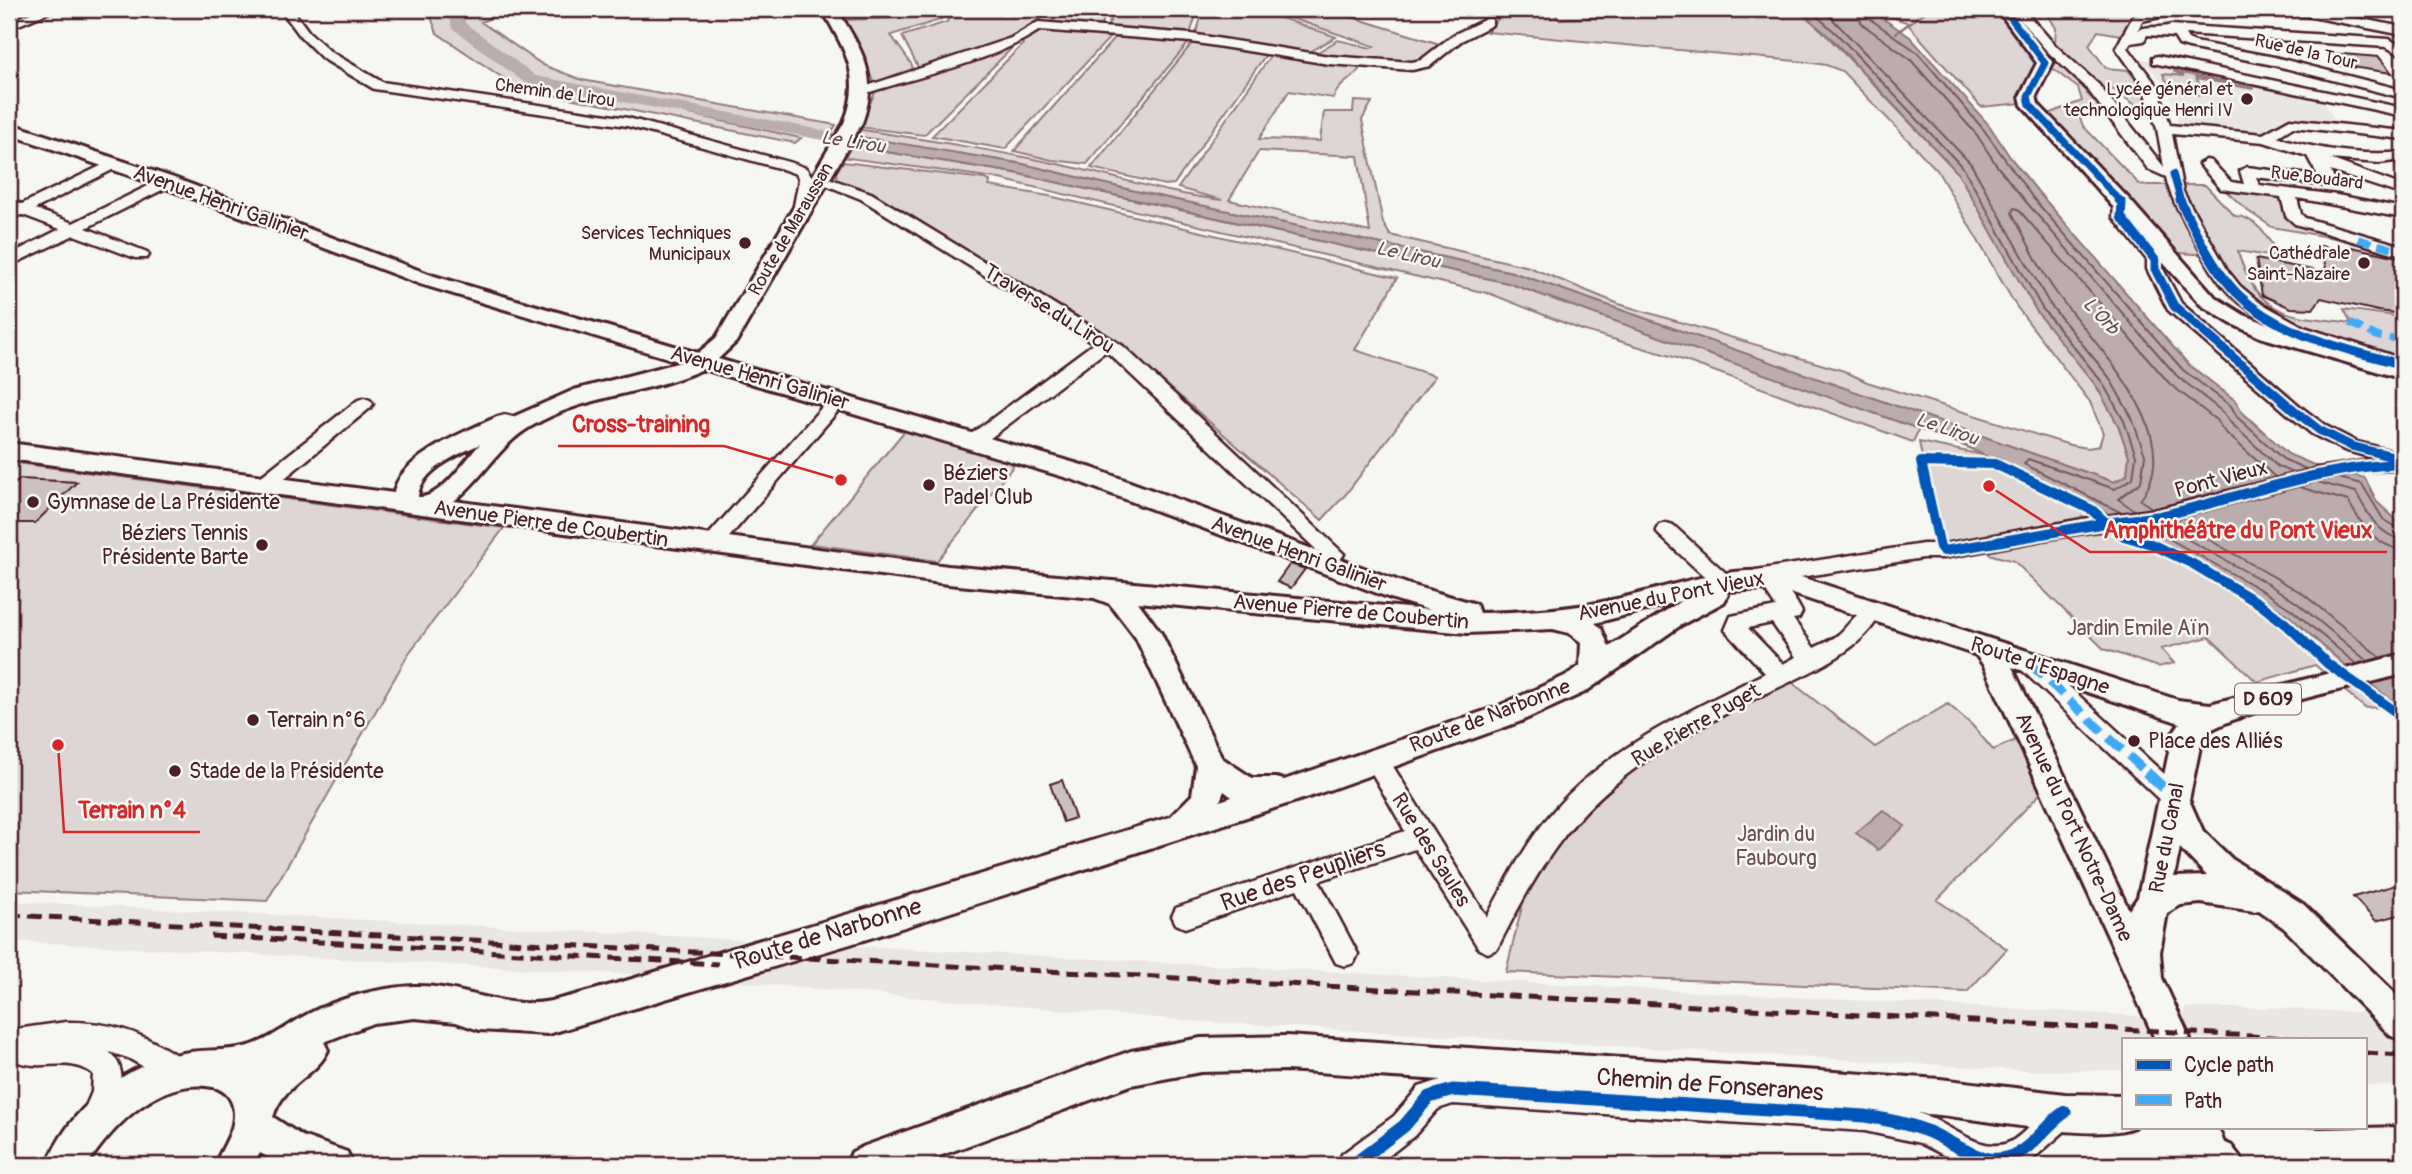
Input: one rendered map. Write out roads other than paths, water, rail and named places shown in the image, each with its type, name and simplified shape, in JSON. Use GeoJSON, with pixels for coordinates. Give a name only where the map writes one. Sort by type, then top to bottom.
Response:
{"type":"FeatureCollection","features":[{"type":"Feature","properties":{"kind":"main road"},"geometry":{"type":"LineString","coordinates":[[827,9],[864,86]]}},
{"type":"Feature","properties":{"kind":"main road"},"geometry":{"type":"LineString","coordinates":[[2004,9],[2045,63],[2028,96],[2030,105],[2122,203],[2189,283],[2223,311],[2268,332],[2403,372]]}},
{"type":"Feature","properties":{"kind":"main road","name":"Route de Maraussan"},"geometry":{"type":"LineString","coordinates":[[703,361],[717,350],[728,335],[802,211],[850,128],[863,101],[864,86]]}},
{"type":"Feature","properties":{"kind":"main road","name":"Avenue Henri Galinier"},"geometry":{"type":"LineString","coordinates":[[9,128],[167,182],[427,280],[1083,474],[1331,559],[1402,592],[1477,614],[1513,621]]}},
{"type":"Feature","properties":{"kind":"main road"},"geometry":{"type":"LineString","coordinates":[[703,361],[666,376],[603,389],[546,409],[487,449],[470,474],[449,495],[415,505],[408,484],[420,471],[473,438],[510,419],[728,335]]}},
{"type":"Feature","properties":{"kind":"main road","name":"Avenue Pierre de Coubertin"},"geometry":{"type":"LineString","coordinates":[[9,451],[948,575],[1467,623],[1513,621]]}},
{"type":"Feature","properties":{"kind":"main road","name":"Route d'Espagne"},"geometry":{"type":"LineString","coordinates":[[1974,649],[1775,580],[1770,594],[1867,618],[1974,649],[2030,664],[2178,711],[2211,716],[2227,709],[2403,664]]}},
{"type":"Feature","properties":{"kind":"main road","name":"Avenue du Pont Vieux"},"geometry":{"type":"LineString","coordinates":[[1513,621],[1602,612],[1651,602],[1722,581],[1770,594]]}},
{"type":"Feature","properties":{"kind":"main road","name":"Route de Narbonne"},"geometry":{"type":"LineString","coordinates":[[213,1069],[249,1063],[273,1053],[323,1024],[373,1007],[415,1002],[456,1006],[480,1014],[513,1018],[548,1018],[811,941],[1309,785],[1544,700],[1592,673],[1672,618],[1710,597],[1745,588],[1770,594]]}},
{"type":"Feature","properties":{"kind":"main road","name":"Avenue Pierre de Coubertin"},"geometry":{"type":"LineString","coordinates":[[1095,589],[1119,597],[1147,633]]}},
{"type":"Feature","properties":{"kind":"main road"},"geometry":{"type":"LineString","coordinates":[[1190,598],[1165,605],[1147,633],[1211,766]]}},
{"type":"Feature","properties":{"kind":"main road"},"geometry":{"type":"LineString","coordinates":[[1548,619],[1574,624],[1587,631],[1597,647],[1592,673]]}},
{"type":"Feature","properties":{"kind":"main road","name":"Avenue du Port Notre-Dame"},"geometry":{"type":"LineString","coordinates":[[1974,649],[2002,677],[2173,1038]]}},
{"type":"Feature","properties":{"kind":"main road","name":"Rue du Canal"},"geometry":{"type":"LineString","coordinates":[[2106,894],[2121,906],[2134,911],[2146,910],[2155,902],[2188,733],[2197,723],[2211,716]]}},
{"type":"Feature","properties":{"kind":"main road","name":"Route de Narbonne"},"geometry":{"type":"LineString","coordinates":[[1173,829],[1199,811],[1206,800],[1211,766],[1247,790],[1260,792],[1309,785]]}},
{"type":"Feature","properties":{"kind":"main road"},"geometry":{"type":"LineString","coordinates":[[2175,799],[2179,820],[2188,837],[2204,855],[2225,873],[2291,915],[2403,1024]]}},
{"type":"Feature","properties":{"kind":"main road"},"geometry":{"type":"LineString","coordinates":[[2155,902],[2175,891],[2201,889],[2249,895],[2275,904]]}},
{"type":"Feature","properties":{"kind":"main road","name":"Avenue du Port Notre-Dame"},"geometry":{"type":"LineString","coordinates":[[2145,978],[2143,952],[2155,902]]}},
{"type":"Feature","properties":{"kind":"main road","name":"Route de Narbonne"},"geometry":{"type":"LineString","coordinates":[[234,1165],[244,1149],[271,1079],[285,1066],[326,1039],[370,1022],[411,1015],[449,1017],[480,1014]]}},
{"type":"Feature","properties":{"kind":"main road"},"geometry":{"type":"LineString","coordinates":[[865,1165],[1131,1068],[1201,1055],[1287,1053],[1940,1097],[2065,1112],[2122,1113]]}},
{"type":"Feature","properties":{"kind":"main road"},"geometry":{"type":"LineString","coordinates":[[71,1151],[132,1091],[178,1072],[213,1069],[230,1073],[244,1083],[253,1101],[252,1123],[264,1136],[291,1150],[334,1165]]}},
{"type":"Feature","properties":{"kind":"main road"},"geometry":{"type":"LineString","coordinates":[[1940,1097],[2122,1099]]}},
{"type":"Feature","properties":{"kind":"main road"},"geometry":{"type":"LineString","coordinates":[[2242,1128],[2274,1165]]}},
{"type":"Feature","properties":{"kind":"main road"},"geometry":{"type":"LineString","coordinates":[[2244,1128],[2315,1157],[2403,1146]]}},
{"type":"Feature","properties":{"kind":"street"},"geometry":{"type":"LineString","coordinates":[[9,25],[51,9]]}},
{"type":"Feature","properties":{"kind":"street","name":"Chemin de Lirou"},"geometry":{"type":"LineString","coordinates":[[286,9],[314,46],[361,78],[380,86],[628,122],[801,170],[806,179],[802,211]]}},
{"type":"Feature","properties":{"kind":"street"},"geometry":{"type":"LineString","coordinates":[[2017,9],[2051,48],[2093,87],[2153,166],[2173,174]]}},
{"type":"Feature","properties":{"kind":"street"},"geometry":{"type":"LineString","coordinates":[[2178,9],[2145,16],[2134,23],[2122,48],[2151,87],[2164,129],[2176,192],[2221,273],[2242,298],[2298,331],[2403,365]]}},
{"type":"Feature","properties":{"kind":"street"},"geometry":{"type":"LineString","coordinates":[[2292,9],[2320,14],[2368,16]]}},
{"type":"Feature","properties":{"kind":"street"},"geometry":{"type":"LineString","coordinates":[[2349,9],[2403,26]]}},
{"type":"Feature","properties":{"kind":"street"},"geometry":{"type":"LineString","coordinates":[[2320,14],[2343,40]]}},
{"type":"Feature","properties":{"kind":"street"},"geometry":{"type":"LineString","coordinates":[[864,86],[990,50],[1015,41],[1042,22],[1191,38],[1329,60],[1412,66],[1425,63],[1457,38],[1488,22]]}},
{"type":"Feature","properties":{"kind":"street"},"geometry":{"type":"LineString","coordinates":[[2134,23],[2188,30],[2389,43],[2403,52]]}},
{"type":"Feature","properties":{"kind":"street","name":"Rue de la Tour"},"geometry":{"type":"LineString","coordinates":[[2127,39],[2140,38],[2143,31],[2151,30],[2179,34],[2188,44],[2284,64],[2403,94]]}},
{"type":"Feature","properties":{"kind":"street"},"geometry":{"type":"LineString","coordinates":[[2147,37],[2188,44],[2182,65]]}},
{"type":"Feature","properties":{"kind":"street"},"geometry":{"type":"LineString","coordinates":[[2158,60],[2403,112]]}},
{"type":"Feature","properties":{"kind":"street"},"geometry":{"type":"LineString","coordinates":[[2282,85],[2284,64]]}},
{"type":"Feature","properties":{"kind":"street"},"geometry":{"type":"LineString","coordinates":[[2334,98],[2341,94],[2338,77]]}},
{"type":"Feature","properties":{"kind":"street"},"geometry":{"type":"LineString","coordinates":[[2334,98],[2354,130]]}},
{"type":"Feature","properties":{"kind":"street"},"geometry":{"type":"LineString","coordinates":[[2266,138],[2290,123],[2403,135]]}},
{"type":"Feature","properties":{"kind":"street"},"geometry":{"type":"LineString","coordinates":[[2164,129],[2266,138],[2312,153],[2379,159],[2403,156]]}},
{"type":"Feature","properties":{"kind":"street"},"geometry":{"type":"LineString","coordinates":[[2253,189],[2247,171],[2329,182],[2312,153]]}},
{"type":"Feature","properties":{"kind":"street"},"geometry":{"type":"LineString","coordinates":[[2312,153],[2330,166],[2403,191]]}},
{"type":"Feature","properties":{"kind":"street"},"geometry":{"type":"LineString","coordinates":[[13,209],[113,164]]}},
{"type":"Feature","properties":{"kind":"street","name":"Rue Boudard"},"geometry":{"type":"LineString","coordinates":[[2206,164],[2226,186],[2288,194],[2295,192],[2403,213]]}},
{"type":"Feature","properties":{"kind":"street","name":"Traverse du Lirou"},"geometry":{"type":"LineString","coordinates":[[820,179],[866,196],[1117,350],[1331,559]]}},
{"type":"Feature","properties":{"kind":"street"},"geometry":{"type":"LineString","coordinates":[[9,261],[167,182]]}},
{"type":"Feature","properties":{"kind":"street"},"geometry":{"type":"LineString","coordinates":[[2288,194],[2294,216],[2307,225],[2403,251]]}},
{"type":"Feature","properties":{"kind":"street"},"geometry":{"type":"LineString","coordinates":[[2122,203],[2121,217],[2155,260],[2155,269],[2175,306],[2214,343],[2319,430],[2351,446],[2403,458]]}},
{"type":"Feature","properties":{"kind":"street"},"geometry":{"type":"LineString","coordinates":[[13,209],[141,255]]}},
{"type":"Feature","properties":{"kind":"street"},"geometry":{"type":"LineString","coordinates":[[974,441],[1106,342]]}},
{"type":"Feature","properties":{"kind":"street"},"geometry":{"type":"LineString","coordinates":[[711,545],[837,401]]}},
{"type":"Feature","properties":{"kind":"street"},"geometry":{"type":"LineString","coordinates":[[262,485],[363,404]]}},
{"type":"Feature","properties":{"kind":"street","name":"Pont Vieux"},"geometry":{"type":"LineString","coordinates":[[1959,549],[2082,526],[2158,516],[2318,474],[2368,465],[2403,464]]}},
{"type":"Feature","properties":{"kind":"street"},"geometry":{"type":"LineString","coordinates":[[1666,530],[1722,581]]}},
{"type":"Feature","properties":{"kind":"street","name":"Avenue du Pont Vieux"},"geometry":{"type":"LineString","coordinates":[[1770,594],[1828,567],[1923,551],[1939,560],[1959,549]]}},
{"type":"Feature","properties":{"kind":"street"},"geometry":{"type":"LineString","coordinates":[[1816,592],[1810,586],[1809,578],[1828,567]]}},
{"type":"Feature","properties":{"kind":"street"},"geometry":{"type":"LineString","coordinates":[[1770,594],[1811,661]]}},
{"type":"Feature","properties":{"kind":"street","name":"Rue Pierre Puget"},"geometry":{"type":"LineString","coordinates":[[1770,594],[1739,622],[1736,630],[1782,677]]}},
{"type":"Feature","properties":{"kind":"street","name":"Rue Pierre Puget"},"geometry":{"type":"LineString","coordinates":[[1488,941],[1539,849],[1579,800],[1645,749],[1845,641],[1867,618]]}},
{"type":"Feature","properties":{"kind":"street"},"geometry":{"type":"LineString","coordinates":[[2030,664],[2175,799]]}},
{"type":"Feature","properties":{"kind":"street","name":"Rue des Saules"},"geometry":{"type":"LineString","coordinates":[[1376,759],[1488,941]]}},
{"type":"Feature","properties":{"kind":"street","name":"Rue des Peupliers"},"geometry":{"type":"LineString","coordinates":[[1185,916],[1421,836]]}},
{"type":"Feature","properties":{"kind":"street"},"geometry":{"type":"LineString","coordinates":[[1303,876],[1345,954]]}},
{"type":"Feature","properties":{"kind":"street"},"geometry":{"type":"LineString","coordinates":[[9,1043],[43,1036],[93,1036],[126,1042],[178,1072]]}},
{"type":"Feature","properties":{"kind":"street"},"geometry":{"type":"LineString","coordinates":[[9,1056],[53,1050],[83,1054],[105,1065],[110,1073],[109,1086],[71,1151]]}},
{"type":"Feature","properties":{"kind":"street","name":"Chemin de Fonseranes"},"geometry":{"type":"LineString","coordinates":[[1353,1165],[1404,1126],[1429,1097],[1453,1090],[1865,1116],[1899,1121],[1930,1132],[1970,1157],[1995,1160],[2017,1158],[2050,1120],[2065,1112]]}},
{"type":"Feature","properties":{"kind":"water","name":"L'Orb"},"geometry":{"type":"Polygon","coordinates":[[[1797,9],[1869,9],[1910,37],[1989,125],[2039,193],[2188,364],[2236,401],[2242,412],[2288,454],[2316,466],[2365,478],[2377,502],[2403,526],[2403,708],[2347,667],[2288,615],[2261,598],[2107,513],[1958,443],[1508,283],[1015,173],[844,145],[850,135],[1023,164],[1135,191],[1512,272],[2114,482],[2127,475],[2129,456],[2118,425],[2097,387],[2037,312],[1958,173],[1833,40],[1797,9]]]}},
{"type":"Feature","properties":{"kind":"water"},"geometry":{"type":"Polygon","coordinates":[[[1883,810],[1905,826],[1878,850],[1856,833],[1883,810]]]}},
{"type":"Feature","properties":{"kind":"waterway","name":"Le Lirou"},"geometry":{"type":"LineString","coordinates":[[456,9],[457,25],[531,80],[869,144]]}},
{"type":"Feature","properties":{"kind":"waterway"},"geometry":{"type":"LineString","coordinates":[[1896,33],[1929,9]]}},
{"type":"Feature","properties":{"kind":"railway"},"geometry":{"type":"LineString","coordinates":[[9,915],[2287,1038]]}},
{"type":"Feature","properties":{"kind":"railway"},"geometry":{"type":"LineString","coordinates":[[211,936],[718,964]]}},
{"type":"Feature","properties":{"kind":"railway"},"geometry":{"type":"LineString","coordinates":[[2366,1053],[2403,1055]]}},
{"type":"Feature","properties":{"kind":"place","name":"Lycée général et technologique Henri IV"},"geometry":{"type":"Point","coordinates":[2247,99]}},
{"type":"Feature","properties":{"kind":"place","name":"Services Techniques Municipaux"},"geometry":{"type":"Point","coordinates":[745,243]}},
{"type":"Feature","properties":{"kind":"place","name":"Cathédrale Saint-Nazaire"},"geometry":{"type":"Point","coordinates":[2364,263]}},
{"type":"Feature","properties":{"kind":"place","name":"Cross-training"},"geometry":{"type":"Point","coordinates":[841,480]}},
{"type":"Feature","properties":{"kind":"place","name":"Béziers Padel Club"},"geometry":{"type":"Point","coordinates":[929,485]}},
{"type":"Feature","properties":{"kind":"place","name":"Amphithéâtre du Pont Vieux"},"geometry":{"type":"Point","coordinates":[1989,486]}},
{"type":"Feature","properties":{"kind":"place","name":"Gymnase de La Présidente"},"geometry":{"type":"Point","coordinates":[33,502]}},
{"type":"Feature","properties":{"kind":"place","name":"Béziers Tennis Présidente Barte"},"geometry":{"type":"Point","coordinates":[262,545]}},
{"type":"Feature","properties":{"kind":"place","name":"Terrain n°6"},"geometry":{"type":"Point","coordinates":[253,720]}},
{"type":"Feature","properties":{"kind":"place","name":"Place des Alliés"},"geometry":{"type":"Point","coordinates":[2134,741]}},
{"type":"Feature","properties":{"kind":"place","name":"Terrain n°4"},"geometry":{"type":"Point","coordinates":[58,745]}},
{"type":"Feature","properties":{"kind":"place","name":"Stade de la Présidente"},"geometry":{"type":"Point","coordinates":[175,771]}},
{"type":"Feature","properties":{"kind":"park label","name":"Jardin Emile Aïn"},"geometry":{"type":"Point","coordinates":[2138,628]}},
{"type":"Feature","properties":{"kind":"park label","name":"Jardin du Faubourg"},"geometry":{"type":"Point","coordinates":[1776,846]}}]}
